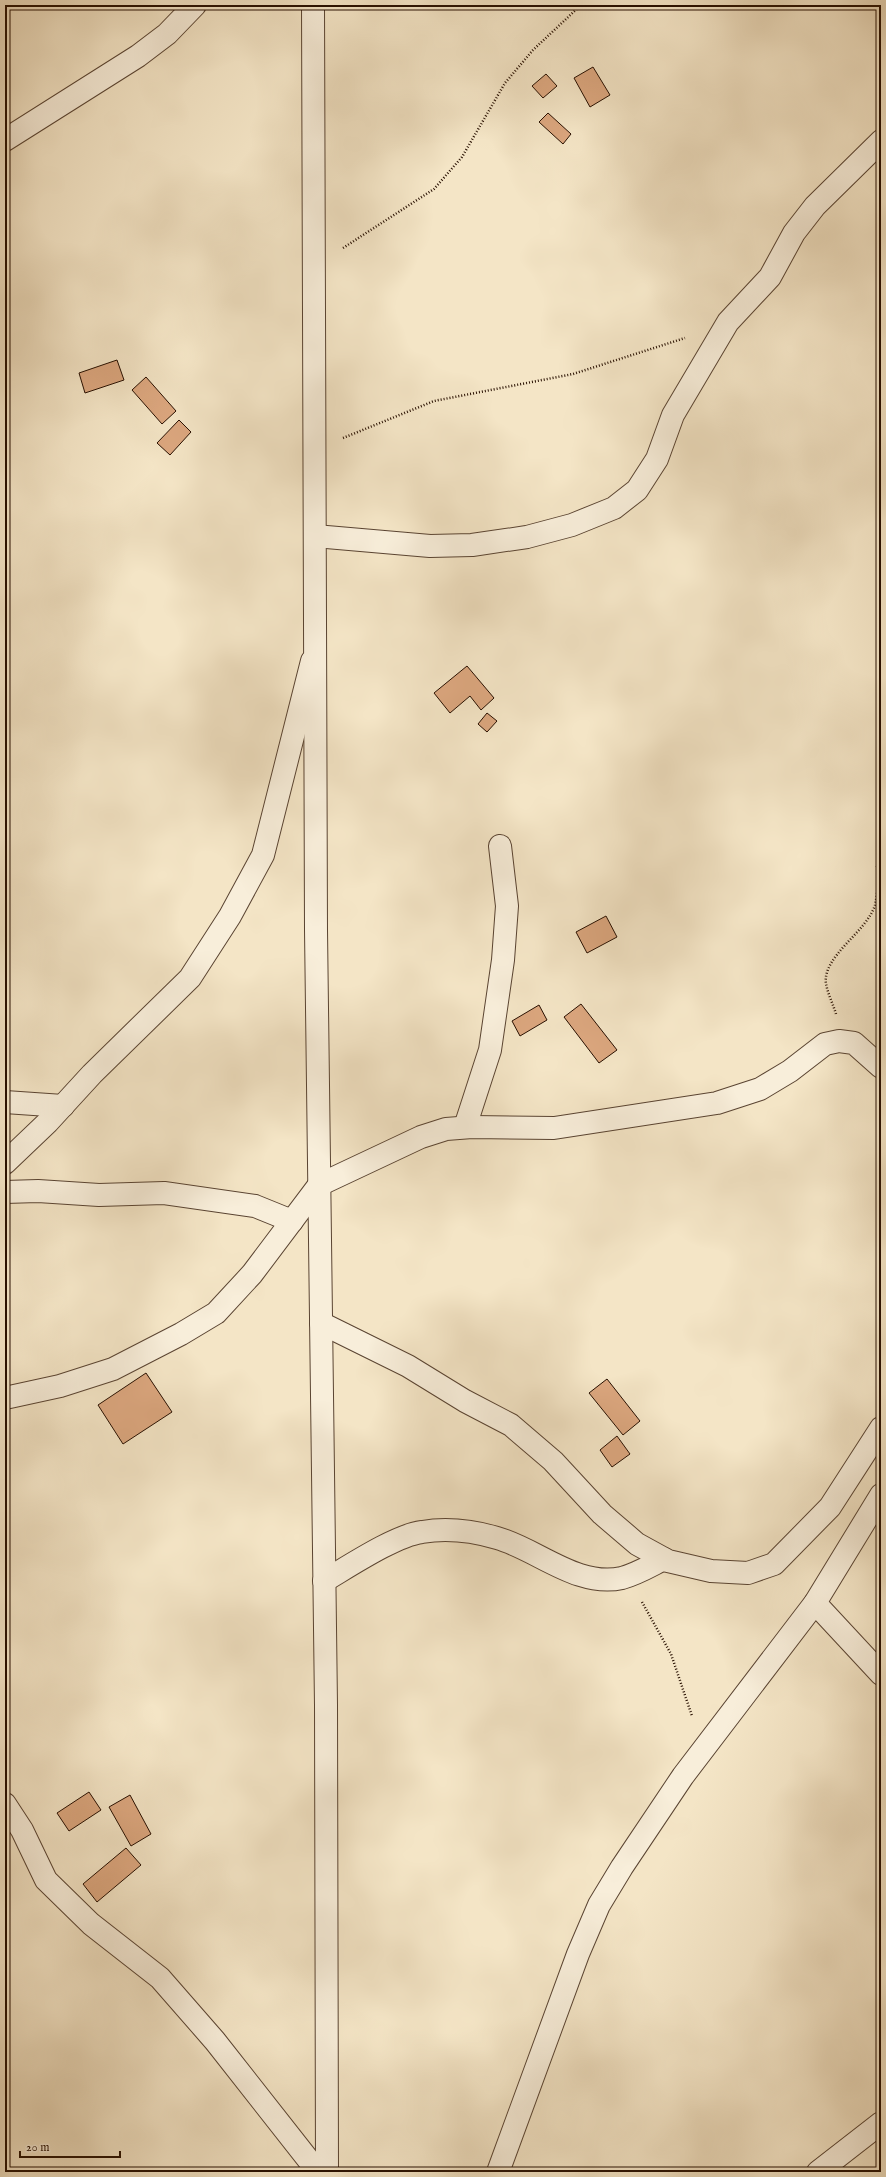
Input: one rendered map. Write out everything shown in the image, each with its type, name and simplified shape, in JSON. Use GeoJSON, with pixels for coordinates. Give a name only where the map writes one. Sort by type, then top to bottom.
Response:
{"type":"FeatureCollection","features":[{"type":"Feature","properties":{"kind":"street"},"geometry":{"type":"LineString","coordinates":[[5,140],[138,56],[167,34],[194,5]]}},
{"type":"Feature","properties":{"kind":"street"},"geometry":{"type":"LineString","coordinates":[[313,5],[315,647],[324,1581],[327,2172]]}},
{"type":"Feature","properties":{"kind":"street"},"geometry":{"type":"LineString","coordinates":[[315,536],[430,546],[472,545],[527,537],[572,525],[614,508],[637,490],[657,459],[673,415],[728,322],[770,276],[794,233],[814,206],[881,141]]}},
{"type":"Feature","properties":{"kind":"street"},"geometry":{"type":"LineString","coordinates":[[5,1163],[64,1106],[92,1074],[190,978],[230,916],[263,855],[315,647]]}},
{"type":"Feature","properties":{"kind":"street"},"geometry":{"type":"LineString","coordinates":[[465,1127],[490,1050],[504,960],[507,906],[500,846]]}},
{"type":"Feature","properties":{"kind":"street"},"geometry":{"type":"LineString","coordinates":[[5,1398],[60,1386],[113,1369],[186,1331],[216,1313],[252,1274],[319,1185],[421,1136],[446,1129],[465,1127],[554,1128],[718,1103],[760,1089],[790,1071],[825,1044],[847,1042],[854,1043],[881,1066]]}},
{"type":"Feature","properties":{"kind":"street"},"geometry":{"type":"LineString","coordinates":[[5,1102],[64,1106]]}},
{"type":"Feature","properties":{"kind":"street"},"geometry":{"type":"LineString","coordinates":[[5,1192],[38,1191],[99,1195],[164,1193],[255,1206],[292,1221]]}},
{"type":"Feature","properties":{"kind":"street"},"geometry":{"type":"LineString","coordinates":[[321,1323],[408,1366],[465,1401],[511,1425],[553,1461],[602,1514],[637,1544],[664,1559],[711,1571],[748,1573],[774,1564],[830,1507],[872,1438],[881,1428]]}},
{"type":"Feature","properties":{"kind":"street"},"geometry":{"type":"LineString","coordinates":[[498,2172],[578,1954],[599,1905],[622,1867],[683,1776],[815,1603],[881,1495]]}},
{"type":"Feature","properties":{"kind":"street"},"geometry":{"type":"LineString","coordinates":[[324,1581],[394,1542],[420,1532],[455,1530],[498,1538],[561,1568],[580,1574],[606,1579],[626,1576],[664,1559]]}},
{"type":"Feature","properties":{"kind":"street"},"geometry":{"type":"LineString","coordinates":[[815,1603],[881,1674]]}},
{"type":"Feature","properties":{"kind":"street"},"geometry":{"type":"LineString","coordinates":[[9,1817],[46,1880],[91,1924],[160,1978],[215,2041],[318,2172]]}},
{"type":"Feature","properties":{"kind":"street"},"geometry":{"type":"LineString","coordinates":[[818,2172],[881,2123]]}},
{"type":"Feature","properties":{"kind":"path"},"geometry":{"type":"LineString","coordinates":[[313,266],[434,189],[462,157],[505,83],[533,50],[581,5]]}},
{"type":"Feature","properties":{"kind":"path"},"geometry":{"type":"LineString","coordinates":[[314,450],[434,400],[573,374],[687,337]]}},
{"type":"Feature","properties":{"kind":"path"},"geometry":{"type":"LineString","coordinates":[[847,1042],[826,983],[831,964],[841,949],[864,925],[874,906],[878,885],[877,866]]}},
{"type":"Feature","properties":{"kind":"path"},"geometry":{"type":"LineString","coordinates":[[626,1576],[671,1654],[693,1718]]}},
{"type":"Feature","properties":{"kind":"building"},"geometry":{"type":"Polygon","coordinates":[[[593,67],[610,95],[590,107],[574,78],[593,67]]]}},
{"type":"Feature","properties":{"kind":"building"},"geometry":{"type":"Polygon","coordinates":[[[546,74],[557,86],[543,98],[532,86],[546,74]]]}},
{"type":"Feature","properties":{"kind":"building"},"geometry":{"type":"Polygon","coordinates":[[[548,113],[571,134],[563,144],[539,122],[548,113]]]}},
{"type":"Feature","properties":{"kind":"building"},"geometry":{"type":"Polygon","coordinates":[[[117,360],[124,380],[85,393],[79,373],[117,360]]]}},
{"type":"Feature","properties":{"kind":"building"},"geometry":{"type":"Polygon","coordinates":[[[146,377],[176,411],[162,424],[132,390],[146,377]]]}},
{"type":"Feature","properties":{"kind":"building"},"geometry":{"type":"Polygon","coordinates":[[[179,420],[191,432],[170,455],[157,443],[179,420]]]}},
{"type":"Feature","properties":{"kind":"building"},"geometry":{"type":"Polygon","coordinates":[[[467,666],[494,698],[481,710],[470,696],[450,713],[434,693],[467,666]]]}},
{"type":"Feature","properties":{"kind":"building"},"geometry":{"type":"Polygon","coordinates":[[[487,713],[497,721],[487,732],[478,724],[487,713]]]}},
{"type":"Feature","properties":{"kind":"building"},"geometry":{"type":"Polygon","coordinates":[[[606,916],[617,937],[587,953],[576,932],[606,916]]]}},
{"type":"Feature","properties":{"kind":"building"},"geometry":{"type":"Polygon","coordinates":[[[581,1004],[617,1050],[599,1063],[564,1017],[581,1004]]]}},
{"type":"Feature","properties":{"kind":"building"},"geometry":{"type":"Polygon","coordinates":[[[539,1005],[547,1020],[520,1036],[512,1021],[539,1005]]]}},
{"type":"Feature","properties":{"kind":"building"},"geometry":{"type":"Polygon","coordinates":[[[146,1373],[172,1412],[123,1444],[98,1405],[146,1373]]]}},
{"type":"Feature","properties":{"kind":"building"},"geometry":{"type":"Polygon","coordinates":[[[607,1379],[640,1421],[623,1435],[589,1393],[607,1379]]]}},
{"type":"Feature","properties":{"kind":"building"},"geometry":{"type":"Polygon","coordinates":[[[617,1436],[630,1454],[612,1467],[600,1450],[617,1436]]]}},
{"type":"Feature","properties":{"kind":"building"},"geometry":{"type":"Polygon","coordinates":[[[89,1792],[101,1810],[69,1831],[57,1813],[89,1792]]]}},
{"type":"Feature","properties":{"kind":"building"},"geometry":{"type":"Polygon","coordinates":[[[130,1795],[151,1834],[131,1846],[109,1807],[130,1795]]]}},
{"type":"Feature","properties":{"kind":"building"},"geometry":{"type":"Polygon","coordinates":[[[126,1848],[141,1865],[97,1902],[83,1884],[126,1848]]]}}]}
